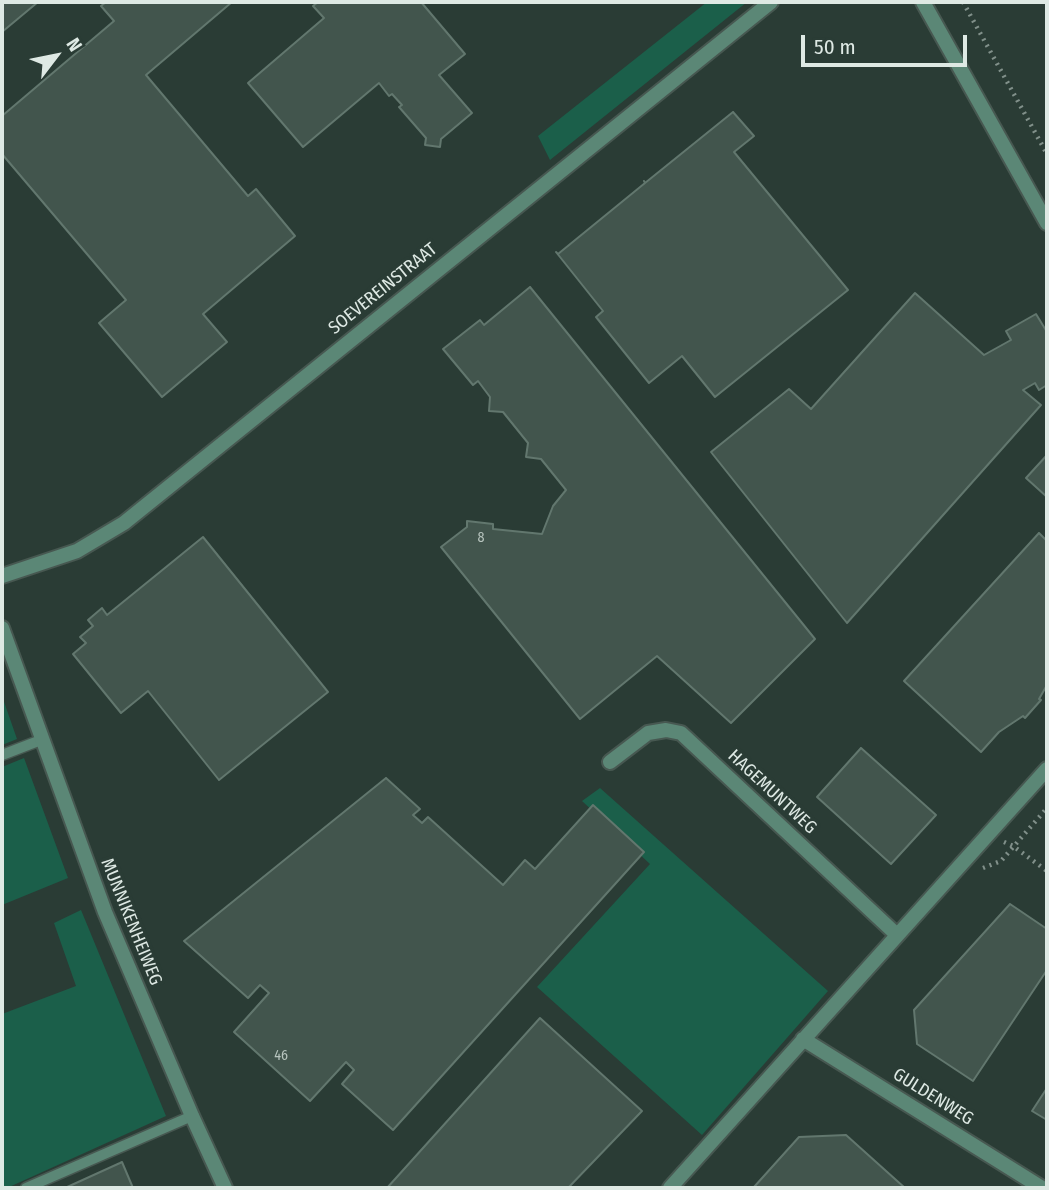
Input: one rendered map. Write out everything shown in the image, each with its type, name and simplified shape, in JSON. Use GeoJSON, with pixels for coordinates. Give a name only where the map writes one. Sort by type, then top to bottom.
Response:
{"type":"FeatureCollection","features":[{"type":"Feature","properties":{"kind":"street","name":"SOEVEREINSTRAAT"},"geometry":{"type":"LineString","coordinates":[[2,576],[77,551],[124,523],[771,2]]}},
{"type":"Feature","properties":{"kind":"street"},"geometry":{"type":"LineString","coordinates":[[923,2],[1047,223]]}},
{"type":"Feature","properties":{"kind":"street","name":"MUNNIKENHEIWEG"},"geometry":{"type":"LineString","coordinates":[[2,628],[105,912],[225,1188]]}},
{"type":"Feature","properties":{"kind":"street","name":"HAGEMUNTWEG"},"geometry":{"type":"LineString","coordinates":[[610,762],[648,733],[666,730],[681,733],[897,935]]}},
{"type":"Feature","properties":{"kind":"street"},"geometry":{"type":"LineString","coordinates":[[670,1188],[1047,769]]}},
{"type":"Feature","properties":{"kind":"street","name":"GULDENWEG"},"geometry":{"type":"LineString","coordinates":[[803,1039],[1042,1188]]}},
{"type":"Feature","properties":{"kind":"lane"},"geometry":{"type":"LineString","coordinates":[[2,755],[41,740]]}},
{"type":"Feature","properties":{"kind":"lane"},"geometry":{"type":"LineString","coordinates":[[26,1188],[192,1116]]}},
{"type":"Feature","properties":{"kind":"path"},"geometry":{"type":"LineString","coordinates":[[963,2],[1047,154]]}},
{"type":"Feature","properties":{"kind":"path"},"geometry":{"type":"LineString","coordinates":[[1013,846],[1047,808]]}},
{"type":"Feature","properties":{"kind":"path"},"geometry":{"type":"LineString","coordinates":[[987,835],[1013,846],[1047,871]]}},
{"type":"Feature","properties":{"kind":"green space"},"geometry":{"type":"Polygon","coordinates":[[[707,2],[747,2],[550,160],[538,136],[707,2]]]}},
{"type":"Feature","properties":{"kind":"green space"},"geometry":{"type":"Polygon","coordinates":[[[2,696],[17,739],[2,745],[2,696]]]}},
{"type":"Feature","properties":{"kind":"green space"},"geometry":{"type":"Polygon","coordinates":[[[24,758],[68,878],[2,905],[2,767],[24,758]]]}},
{"type":"Feature","properties":{"kind":"green space"},"geometry":{"type":"Polygon","coordinates":[[[600,788],[828,991],[702,1135],[537,987],[650,864],[582,801],[600,788]]]}},
{"type":"Feature","properties":{"kind":"green space"},"geometry":{"type":"Polygon","coordinates":[[[81,910],[166,1116],[2,1188],[2,1014],[76,986],[54,923],[81,910]]]}},
{"type":"Feature","properties":{"kind":"building"},"geometry":{"type":"Polygon","coordinates":[[[2,2],[38,2],[2,32],[2,2]]]}},
{"type":"Feature","properties":{"kind":"building"},"geometry":{"type":"Polygon","coordinates":[[[106,2],[232,2],[146,75],[248,196],[256,189],[295,236],[203,314],[227,342],[162,397],[99,323],[126,300],[2,154],[2,116],[114,21],[101,6],[106,2]]]}},
{"type":"Feature","properties":{"kind":"building"},"geometry":{"type":"Polygon","coordinates":[[[318,2],[421,2],[465,54],[439,75],[472,113],[441,139],[440,147],[425,145],[426,138],[399,107],[402,105],[392,94],[389,96],[379,83],[303,147],[248,83],[324,18],[313,6],[318,2]]]}},
{"type":"Feature","properties":{"kind":"building"},"geometry":{"type":"Polygon","coordinates":[[[733,112],[754,136],[734,152],[848,290],[715,397],[682,356],[649,383],[596,317],[603,311],[556,252],[558,254],[733,112]]]}},
{"type":"Feature","properties":{"kind":"building"},"geometry":{"type":"Polygon","coordinates":[[[530,287],[815,639],[731,723],[657,656],[580,719],[441,547],[467,527],[467,521],[493,524],[493,529],[542,534],[553,506],[566,490],[541,459],[526,457],[528,443],[503,412],[489,411],[490,397],[478,381],[473,385],[443,349],[480,320],[484,325],[530,287]]]}},
{"type":"Feature","properties":{"kind":"building"},"geometry":{"type":"Polygon","coordinates":[[[915,293],[984,355],[1011,340],[1006,331],[1036,314],[1047,332],[1047,385],[1039,390],[1035,383],[1023,390],[1041,405],[847,623],[711,452],[789,389],[811,409],[915,293]]]}},
{"type":"Feature","properties":{"kind":"building"},"geometry":{"type":"Polygon","coordinates":[[[1047,455],[1047,497],[1026,478],[1047,455]]]}},
{"type":"Feature","properties":{"kind":"building"},"geometry":{"type":"Polygon","coordinates":[[[1039,533],[1047,541],[1047,685],[1039,699],[1041,700],[1025,718],[1023,716],[999,732],[981,752],[904,681],[1039,533]]]}},
{"type":"Feature","properties":{"kind":"building"},"geometry":{"type":"Polygon","coordinates":[[[203,537],[328,692],[219,780],[148,691],[121,713],[73,654],[86,643],[80,637],[93,626],[88,620],[102,608],[107,615],[203,537]]]}},
{"type":"Feature","properties":{"kind":"building"},"geometry":{"type":"Polygon","coordinates":[[[861,748],[936,815],[891,864],[817,797],[861,748]]]}},
{"type":"Feature","properties":{"kind":"building"},"geometry":{"type":"Polygon","coordinates":[[[386,778],[420,809],[413,815],[422,823],[428,817],[503,885],[525,860],[535,869],[593,805],[644,852],[393,1130],[342,1084],[354,1070],[346,1062],[310,1101],[234,1032],[269,993],[260,985],[248,998],[184,941],[386,778]]]}},
{"type":"Feature","properties":{"kind":"building"},"geometry":{"type":"Polygon","coordinates":[[[1010,904],[1047,929],[1047,970],[973,1081],[917,1044],[914,1010],[1010,904]]]}},
{"type":"Feature","properties":{"kind":"building"},"geometry":{"type":"Polygon","coordinates":[[[540,1018],[642,1111],[568,1188],[387,1188],[540,1018]]]}},
{"type":"Feature","properties":{"kind":"building"},"geometry":{"type":"Polygon","coordinates":[[[1047,1088],[1047,1120],[1032,1111],[1047,1088]]]}},
{"type":"Feature","properties":{"kind":"building"},"geometry":{"type":"Polygon","coordinates":[[[846,1135],[905,1188],[754,1187],[799,1137],[846,1135]]]}},
{"type":"Feature","properties":{"kind":"building"},"geometry":{"type":"Polygon","coordinates":[[[122,1162],[133,1188],[65,1188],[120,1163],[122,1162]]]}}]}
